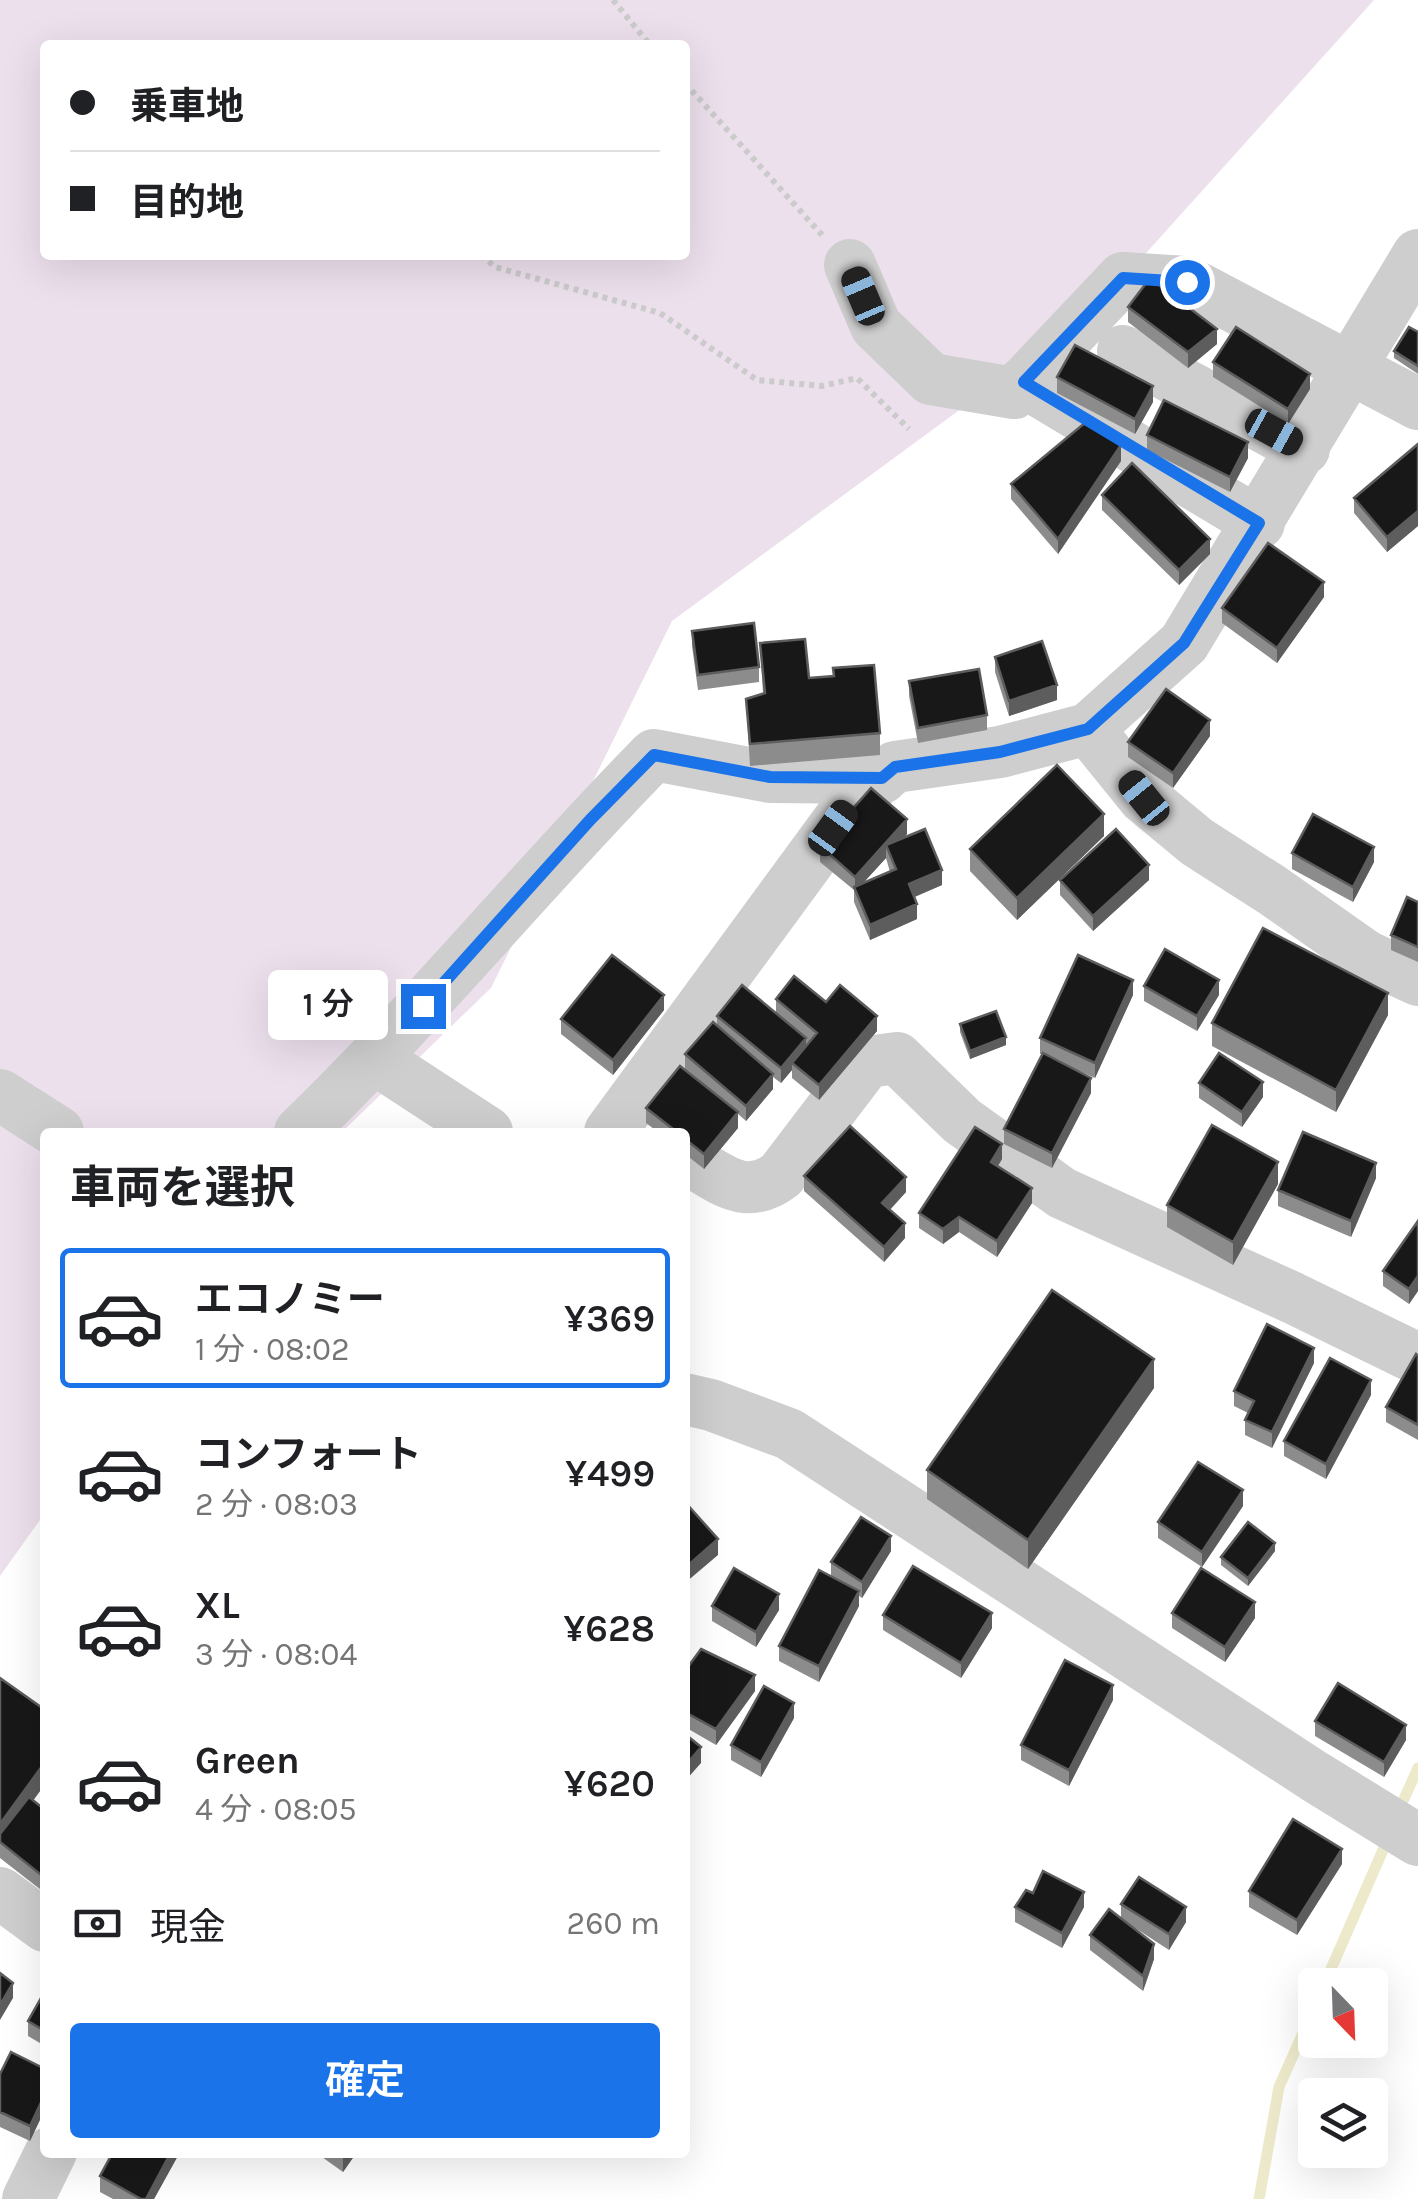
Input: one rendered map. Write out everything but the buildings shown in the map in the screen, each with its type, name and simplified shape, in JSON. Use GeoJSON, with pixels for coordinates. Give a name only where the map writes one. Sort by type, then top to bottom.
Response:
{"type":"FeatureCollection","features":[{"type":"Feature","properties":{"kind":"street"},"geometry":{"type":"LineString","coordinates":[[623,1128],[855,798],[895,767],[1000,752],[1088,729],[1184,643],[1418,255]]}},
{"type":"Feature","properties":{"kind":"street"},"geometry":{"type":"LineString","coordinates":[[850,265],[876,326],[931,380],[1014,393],[1123,278],[1187,282],[1418,404]]}},
{"type":"Feature","properties":{"kind":"street"},"geometry":{"type":"LineString","coordinates":[[1123,351],[1304,449]]}},
{"type":"Feature","properties":{"kind":"street"},"geometry":{"type":"LineString","coordinates":[[1024,382],[1259,523]]}},
{"type":"Feature","properties":{"kind":"street"},"geometry":{"type":"LineString","coordinates":[[1088,729],[1144,798],[1198,842],[1366,956],[1418,980]]}},
{"type":"Feature","properties":{"kind":"street"},"geometry":{"type":"LineString","coordinates":[[304,1128],[375,1059],[590,820],[654,755],[770,777],[882,778]]}},
{"type":"Feature","properties":{"kind":"street"},"geometry":{"type":"LineString","coordinates":[[690,1161],[744,1190],[767,1186],[781,1175],[867,1062],[897,1058],[962,1121],[1062,1194],[1418,1359]]}},
{"type":"Feature","properties":{"kind":"street"},"geometry":{"type":"LineString","coordinates":[[375,1059],[480,1128]]}},
{"type":"Feature","properties":{"kind":"street"},"geometry":{"type":"LineString","coordinates":[[0,1096],[52,1128]]}},
{"type":"Feature","properties":{"kind":"street"},"geometry":{"type":"LineString","coordinates":[[690,1400],[711,1404],[789,1434],[1418,1840]]}},
{"type":"Feature","properties":{"kind":"street"},"geometry":{"type":"LineString","coordinates":[[0,1893],[40,1922]]}},
{"type":"Feature","properties":{"kind":"path"},"geometry":{"type":"LineString","coordinates":[[613,0],[646,40]]}},
{"type":"Feature","properties":{"kind":"path"},"geometry":{"type":"LineString","coordinates":[[690,89],[850,265]]}},
{"type":"Feature","properties":{"kind":"path"},"geometry":{"type":"LineString","coordinates":[[486,260],[494,267],[660,313],[757,380],[822,386],[856,378],[908,429]]}},
{"type":"Feature","properties":{"kind":"shaded area"},"geometry":{"type":"Polygon","coordinates":[[[0,0],[1374,0],[1093,312],[672,621],[491,988],[346,1128],[40,1128],[40,1520],[0,1576],[0,0]]]}},
{"type":"Feature","properties":{"kind":"waterway"},"geometry":{"type":"LineString","coordinates":[[1404,1799],[1418,1768]]}},
{"type":"Feature","properties":{"kind":"waterway"},"geometry":{"type":"LineString","coordinates":[[1331,1968],[1386,1843]]}},
{"type":"Feature","properties":{"kind":"waterway"},"geometry":{"type":"LineString","coordinates":[[1259,2199],[1279,2087],[1298,2044]]}},
{"type":"Feature","properties":{"kind":"route"},"geometry":{"type":"LineString","coordinates":[[423,1006],[590,820],[654,755],[770,777],[882,778],[895,767],[1000,752],[1088,729],[1184,643],[1259,523],[1024,382],[1123,278],[1187,282]]}}]}
